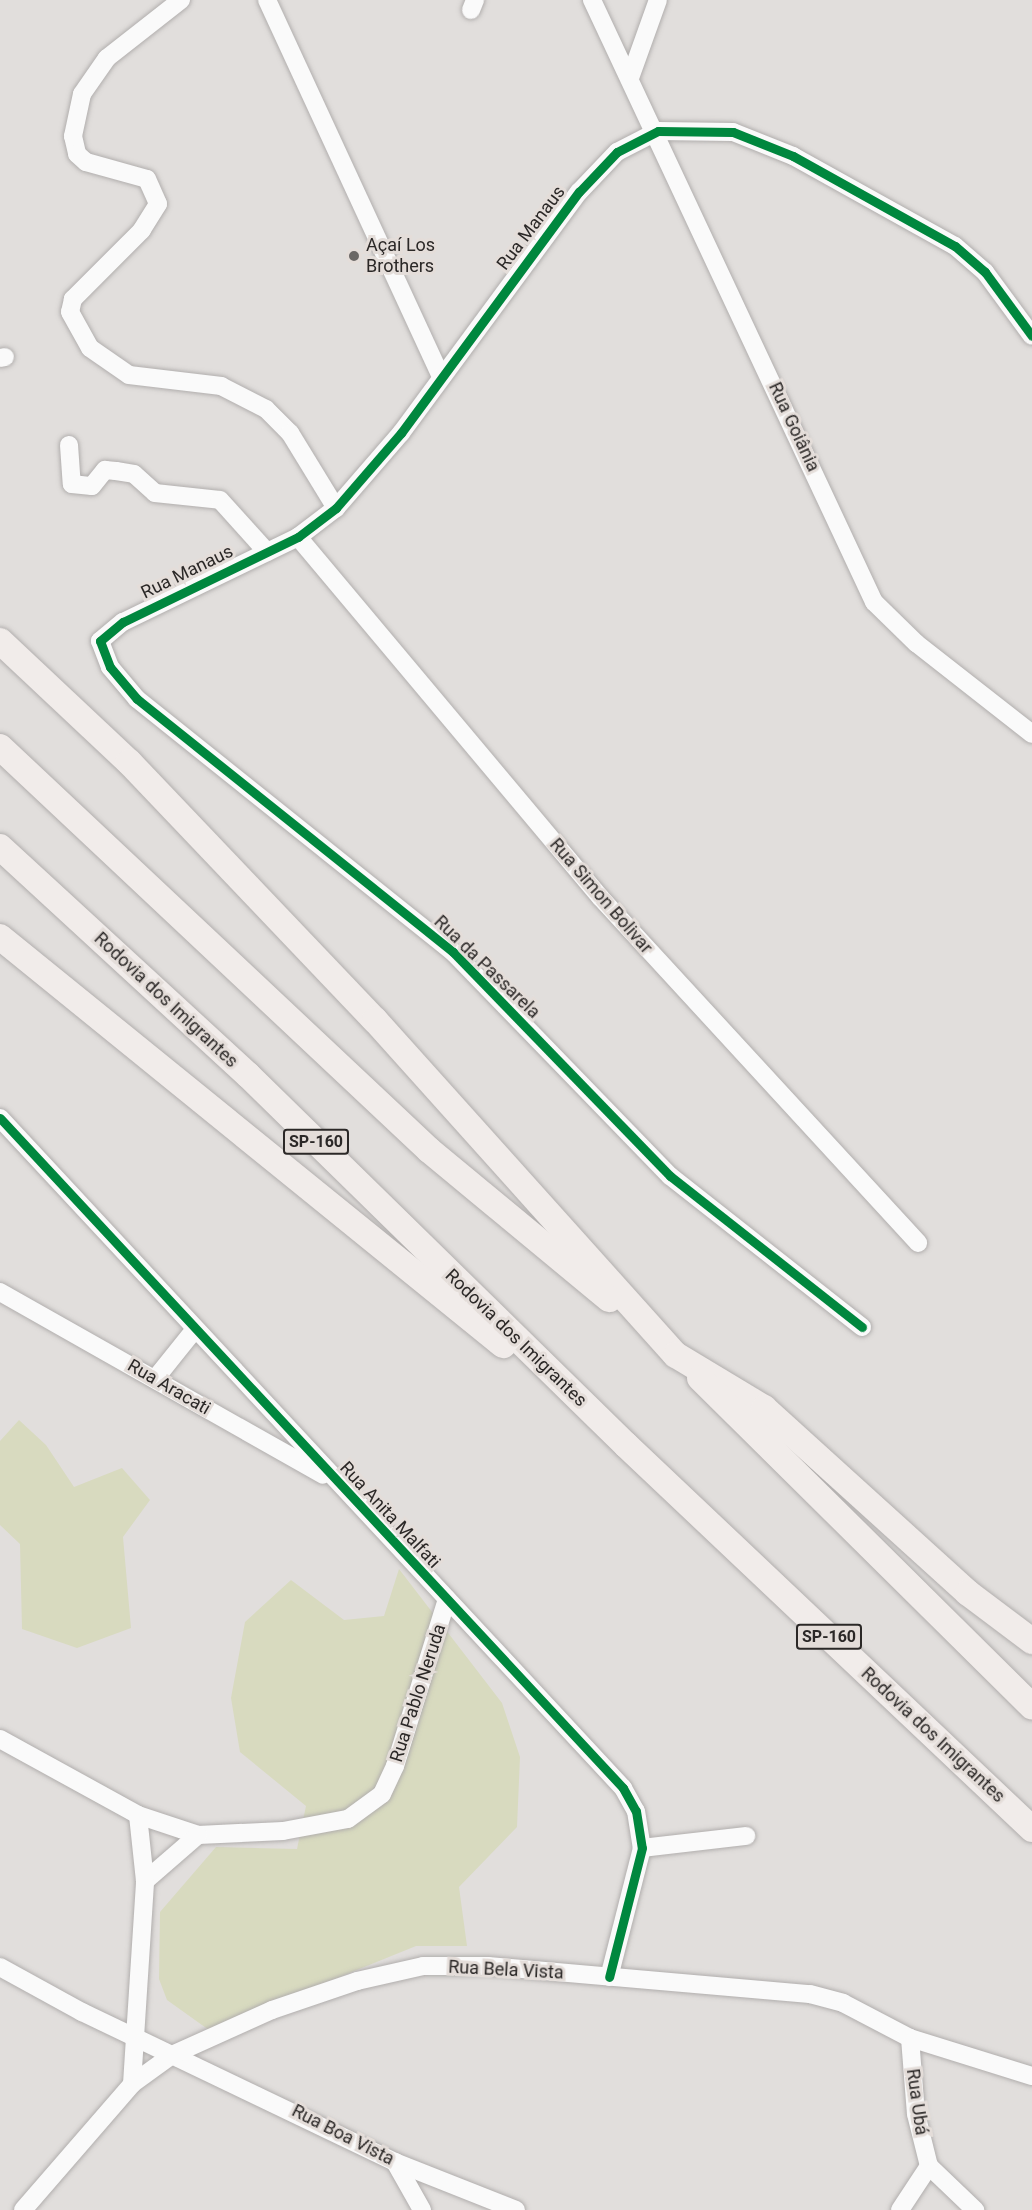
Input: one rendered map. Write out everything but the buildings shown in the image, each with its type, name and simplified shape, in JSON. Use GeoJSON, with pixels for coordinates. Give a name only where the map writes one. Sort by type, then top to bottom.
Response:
{"type":"FeatureCollection","features":[{"type":"Feature","properties":{"kind":"highway"},"geometry":{"type":"LineString","coordinates":[[0,641],[129,762],[375,1020],[676,1355],[1032,1706]]}},
{"type":"Feature","properties":{"kind":"highway"},"geometry":{"type":"LineString","coordinates":[[0,747],[429,1150],[676,1355],[764,1408],[968,1593],[1032,1641]]}},
{"type":"Feature","properties":{"kind":"highway","name":"Rodovia dos Imigrantes"},"geometry":{"type":"LineString","coordinates":[[0,847],[248,1075],[626,1445],[1032,1829]]}},
{"type":"Feature","properties":{"kind":"highway"},"geometry":{"type":"LineString","coordinates":[[0,937],[626,1445]]}},
{"type":"Feature","properties":{"kind":"street"},"geometry":{"type":"LineString","coordinates":[[181,0],[107,58],[82,94],[73,136],[77,154],[86,162],[147,179],[158,204],[142,231],[73,299],[70,312],[90,348],[129,375],[220,386],[266,409],[296,440],[336,508]]}},
{"type":"Feature","properties":{"kind":"street"},"geometry":{"type":"LineString","coordinates":[[267,0],[441,377]]}},
{"type":"Feature","properties":{"kind":"street","name":"Rua Goiânia"},"geometry":{"type":"LineString","coordinates":[[591,0],[658,131],[874,602],[894,624],[1026,730]]}},
{"type":"Feature","properties":{"kind":"street"},"geometry":{"type":"LineString","coordinates":[[630,78],[658,0]]}},
{"type":"Feature","properties":{"kind":"street","name":"Rua Manaus"},"geometry":{"type":"LineString","coordinates":[[106,632],[298,537],[336,508],[441,377],[590,179],[617,152],[658,131],[733,132],[793,156],[955,246],[985,272],[1032,336]]}},
{"type":"Feature","properties":{"kind":"street"},"geometry":{"type":"LineString","coordinates":[[69,446],[72,484],[92,486],[105,470],[116,471],[134,474],[155,493],[220,500],[267,552]]}},
{"type":"Feature","properties":{"kind":"street","name":"Rua Simon Bolivar"},"geometry":{"type":"LineString","coordinates":[[298,537],[600,897],[918,1243]]}},
{"type":"Feature","properties":{"kind":"street","name":"Rua da Passarela"},"geometry":{"type":"LineString","coordinates":[[106,632],[100,641],[102,652],[137,699],[453,952],[670,1176],[862,1327]]}},
{"type":"Feature","properties":{"kind":"street","name":"Rua Anita Malfati"},"geometry":{"type":"LineString","coordinates":[[0,1118],[623,1788],[636,1811],[642,1848],[609,1977]]}},
{"type":"Feature","properties":{"kind":"street","name":"Rua Aracati"},"geometry":{"type":"LineString","coordinates":[[0,1292],[337,1483]]}},
{"type":"Feature","properties":{"kind":"street"},"geometry":{"type":"LineString","coordinates":[[155,1379],[195,1329]]}},
{"type":"Feature","properties":{"kind":"street","name":"Rua Pablo Neruda"},"geometry":{"type":"LineString","coordinates":[[198,1835],[330,1824],[367,1808],[382,1794],[407,1736],[447,1599]]}},
{"type":"Feature","properties":{"kind":"street"},"geometry":{"type":"LineString","coordinates":[[0,1739],[138,1815],[198,1835]]}},
{"type":"Feature","properties":{"kind":"street"},"geometry":{"type":"LineString","coordinates":[[132,2084],[133,2037],[145,1881],[138,1815]]}},
{"type":"Feature","properties":{"kind":"street"},"geometry":{"type":"LineString","coordinates":[[145,1881],[198,1835]]}},
{"type":"Feature","properties":{"kind":"street"},"geometry":{"type":"LineString","coordinates":[[642,1848],[746,1836]]}},
{"type":"Feature","properties":{"kind":"street","name":"Rua Bela Vista"},"geometry":{"type":"LineString","coordinates":[[22,2210],[132,2084],[172,2055],[283,2007],[357,1981],[423,1966],[488,1966],[810,1994],[843,2003],[910,2038],[1032,2076]]}},
{"type":"Feature","properties":{"kind":"street"},"geometry":{"type":"LineString","coordinates":[[0,1967],[172,2055]]}},
{"type":"Feature","properties":{"kind":"street","name":"Rua Ubá"},"geometry":{"type":"LineString","coordinates":[[910,2038],[916,2114],[929,2166]]}},
{"type":"Feature","properties":{"kind":"street","name":"Rua Boa Vista"},"geometry":{"type":"LineString","coordinates":[[172,2055],[395,2162],[516,2210]]}},
{"type":"Feature","properties":{"kind":"street"},"geometry":{"type":"LineString","coordinates":[[395,2162],[422,2210]]}},
{"type":"Feature","properties":{"kind":"street"},"geometry":{"type":"LineString","coordinates":[[900,2210],[929,2166],[975,2210]]}},
{"type":"Feature","properties":{"kind":"green space"},"geometry":{"type":"Polygon","coordinates":[[[19,1420],[46,1445],[74,1487],[122,1468],[150,1500],[123,1537],[131,1628],[77,1648],[22,1629],[20,1544],[0,1525],[0,1441],[19,1420]]]}},
{"type":"Feature","properties":{"kind":"green space"},"geometry":{"type":"Polygon","coordinates":[[[399,1569],[502,1703],[520,1757],[517,1827],[459,1887],[467,1946],[416,1946],[209,2030],[167,2000],[159,1979],[160,1912],[216,1847],[297,1849],[306,1806],[240,1752],[231,1698],[245,1622],[291,1580],[344,1620],[384,1616],[399,1569]]]}},
{"type":"Feature","properties":{"kind":"cycle path"},"geometry":{"type":"LineString","coordinates":[[862,1327],[670,1176],[453,952],[137,699],[110,667],[100,641],[123,622],[298,537],[336,508],[401,433],[579,192],[617,152],[658,131],[733,132],[793,156],[955,246],[985,272],[1032,336]]}},
{"type":"Feature","properties":{"kind":"cycle path"},"geometry":{"type":"LineString","coordinates":[[0,1118],[623,1788],[636,1811],[642,1848],[609,1977]]}},
{"type":"Feature","properties":{"kind":"place","name":"Açaí Los Brothers"},"geometry":{"type":"Point","coordinates":[354,256]}}]}
